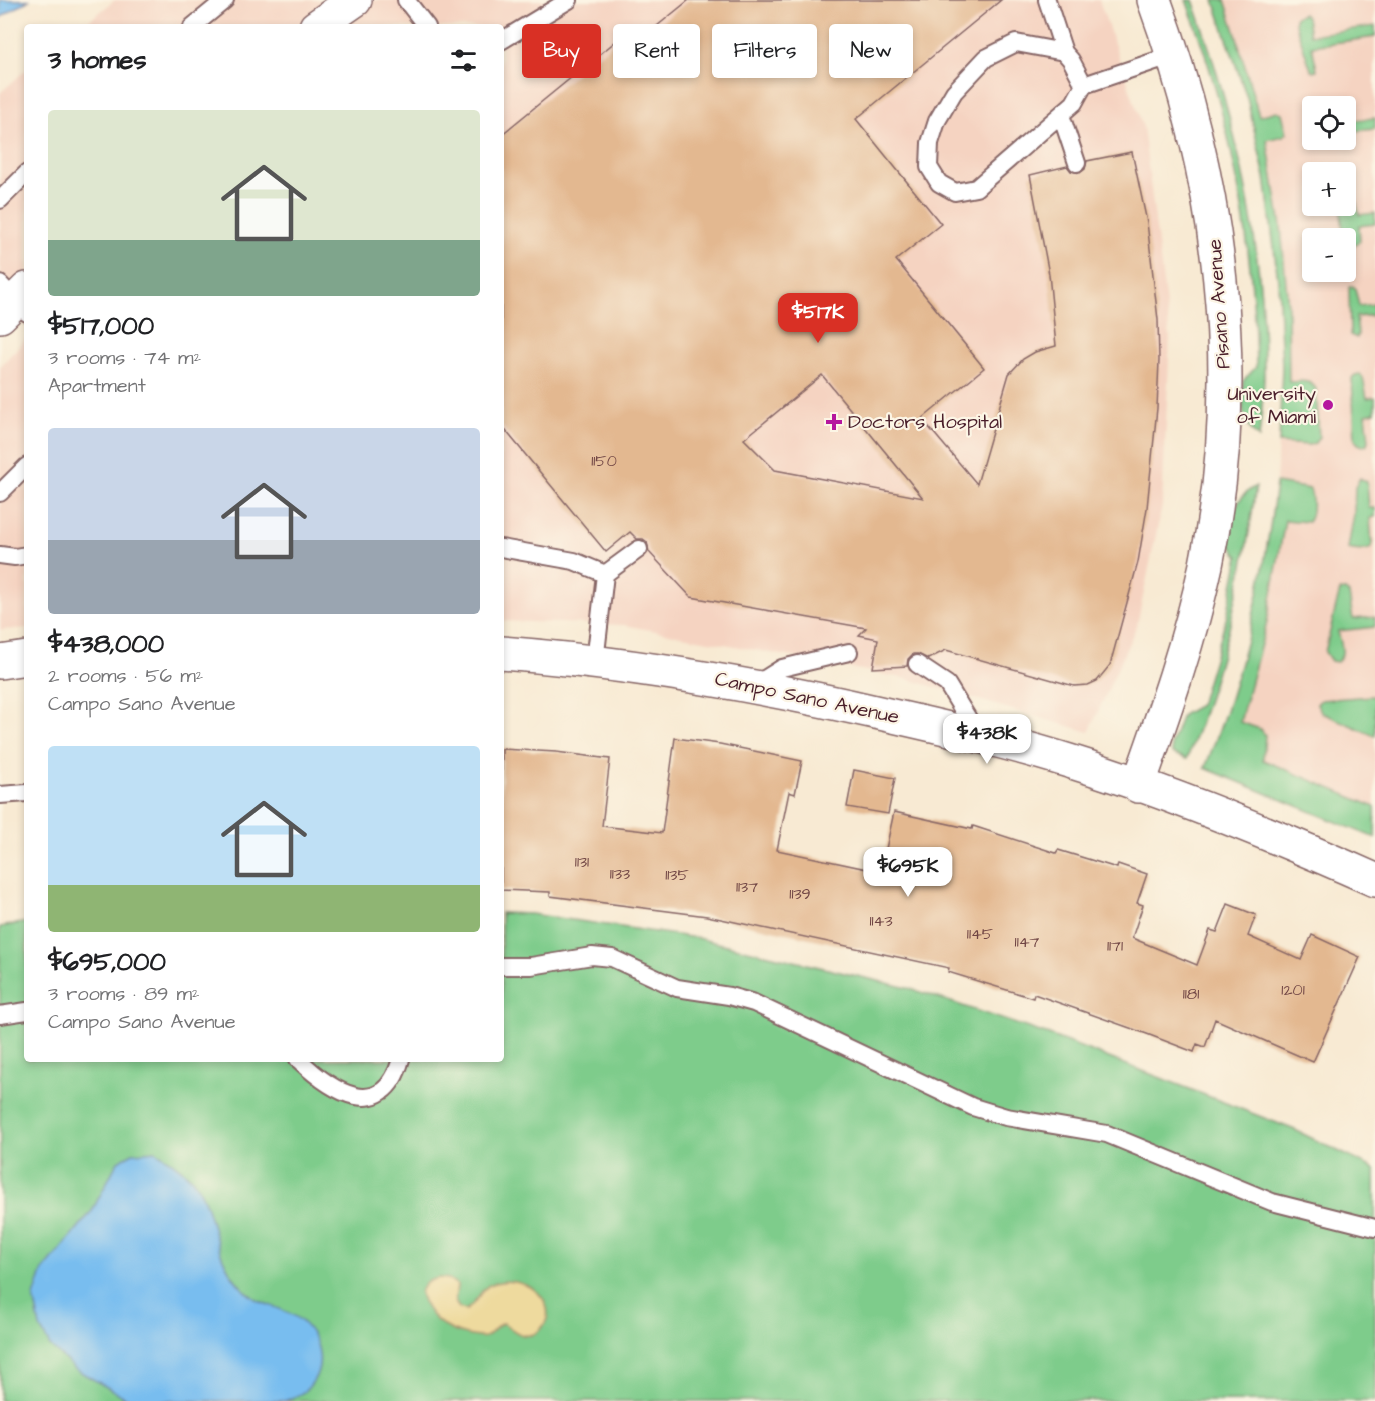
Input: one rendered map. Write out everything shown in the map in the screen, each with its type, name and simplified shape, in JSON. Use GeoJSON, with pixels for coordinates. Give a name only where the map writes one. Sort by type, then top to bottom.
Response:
{"type":"FeatureCollection","features":[{"type":"Feature","properties":{"kind":"street"},"geometry":{"type":"LineString","coordinates":[[320,24],[355,0]]}},
{"type":"Feature","properties":{"kind":"street","name":"Pisano Avenue"},"geometry":{"type":"LineString","coordinates":[[1138,786],[1178,670],[1204,575],[1217,495],[1223,423],[1223,319],[1216,242],[1204,171],[1192,120],[1154,0]]}},
{"type":"Feature","properties":{"kind":"street","name":"Campo Sano Avenue"},"geometry":{"type":"LineString","coordinates":[[504,653],[596,662],[752,686],[979,736],[1071,762],[1249,826],[1375,880]]}},
{"type":"Feature","properties":{"kind":"street"},"geometry":{"type":"LineString","coordinates":[[0,662],[24,658]]}},
{"type":"Feature","properties":{"kind":"lane"},"geometry":{"type":"LineString","coordinates":[[196,24],[225,0]]}},
{"type":"Feature","properties":{"kind":"lane"},"geometry":{"type":"LineString","coordinates":[[406,0],[425,24]]}},
{"type":"Feature","properties":{"kind":"lane"},"geometry":{"type":"LineString","coordinates":[[504,39],[569,0]]}},
{"type":"Feature","properties":{"kind":"lane"},"geometry":{"type":"LineString","coordinates":[[1047,0],[1064,52],[1071,60],[1084,85]]}},
{"type":"Feature","properties":{"kind":"lane"},"geometry":{"type":"LineString","coordinates":[[1064,52],[1016,43],[986,58],[954,92],[937,121],[930,143],[929,167],[939,183],[955,192],[976,188],[1074,103],[1084,85],[1173,55]]}},
{"type":"Feature","properties":{"kind":"lane"},"geometry":{"type":"LineString","coordinates":[[1061,115],[1077,163]]}},
{"type":"Feature","properties":{"kind":"lane"},"geometry":{"type":"LineString","coordinates":[[0,200],[24,177]]}},
{"type":"Feature","properties":{"kind":"lane"},"geometry":{"type":"LineString","coordinates":[[0,493],[24,469]]}},
{"type":"Feature","properties":{"kind":"lane"},"geometry":{"type":"LineString","coordinates":[[504,549],[574,561],[605,574]]}},
{"type":"Feature","properties":{"kind":"lane"},"geometry":{"type":"LineString","coordinates":[[596,662],[605,574],[639,549]]}},
{"type":"Feature","properties":{"kind":"lane"},"geometry":{"type":"LineString","coordinates":[[0,555],[24,556]]}},
{"type":"Feature","properties":{"kind":"lane"},"geometry":{"type":"LineString","coordinates":[[752,686],[782,668],[849,652]]}},
{"type":"Feature","properties":{"kind":"lane"},"geometry":{"type":"LineString","coordinates":[[916,664],[948,684],[979,736]]}},
{"type":"Feature","properties":{"kind":"lane"},"geometry":{"type":"LineString","coordinates":[[0,795],[24,793]]}},
{"type":"Feature","properties":{"kind":"lane"},"geometry":{"type":"LineString","coordinates":[[504,966],[531,966],[592,956],[612,958],[677,988],[729,996],[754,1003],[973,1107],[1006,1117],[1107,1134],[1272,1202],[1375,1228]]}},
{"type":"Feature","properties":{"kind":"lane"},"geometry":{"type":"LineString","coordinates":[[0,1015],[24,1011]]}},
{"type":"Feature","properties":{"kind":"lane"},"geometry":{"type":"LineString","coordinates":[[301,1062],[334,1089],[350,1096],[380,1093],[390,1083],[399,1062]]}},
{"type":"Feature","properties":{"kind":"shaded area","name":"Doctors Hospital"},"geometry":{"type":"Polygon","coordinates":[[[115,0],[1099,0],[1143,127],[1170,337],[1162,506],[1137,625],[1089,732],[904,678],[624,625],[504,621],[504,24],[85,24],[115,0]]]}},
{"type":"Feature","properties":{"kind":"shaded area","name":"University of Miami"},"geometry":{"type":"Polygon","coordinates":[[[1214,0],[1375,0],[1375,838],[1205,768],[1234,691],[1245,653],[1266,556],[1276,483],[1282,366],[1278,280],[1265,177],[1247,98],[1214,0]]]}},
{"type":"Feature","properties":{"kind":"shaded area"},"geometry":{"type":"Polygon","coordinates":[[[24,72],[24,317],[0,297],[0,93],[24,72]]]}},
{"type":"Feature","properties":{"kind":"shaded area"},"geometry":{"type":"Polygon","coordinates":[[[24,340],[24,628],[0,630],[0,367],[24,340]]]}},
{"type":"Feature","properties":{"kind":"green space"},"geometry":{"type":"Polygon","coordinates":[[[1186,0],[1193,0],[1223,92],[1254,234],[1263,330],[1264,379],[1259,438],[1248,426],[1243,405],[1243,381],[1256,367],[1251,273],[1245,227],[1237,180],[1216,89],[1186,0]]]}},
{"type":"Feature","properties":{"kind":"green space"},"geometry":{"type":"Polygon","coordinates":[[[1214,0],[1225,0],[1259,116],[1277,111],[1282,113],[1287,133],[1267,140],[1281,226],[1288,306],[1289,382],[1307,382],[1316,389],[1319,437],[1315,443],[1309,445],[1279,443],[1282,366],[1278,280],[1265,177],[1247,98],[1214,0]]]}},
{"type":"Feature","properties":{"kind":"green space"},"geometry":{"type":"Polygon","coordinates":[[[1303,14],[1307,17],[1310,35],[1375,26],[1375,37],[1312,46],[1317,70],[1313,71],[1295,23],[1295,17],[1303,14]]]}},
{"type":"Feature","properties":{"kind":"green space"},"geometry":{"type":"Polygon","coordinates":[[[1375,118],[1375,129],[1356,131],[1356,120],[1375,118]]]}},
{"type":"Feature","properties":{"kind":"green space"},"geometry":{"type":"Polygon","coordinates":[[[1356,202],[1359,215],[1375,213],[1375,224],[1359,226],[1360,241],[1356,244],[1356,228],[1343,228],[1341,216],[1356,216],[1356,202]]]}},
{"type":"Feature","properties":{"kind":"green space"},"geometry":{"type":"Polygon","coordinates":[[[1353,286],[1359,306],[1375,304],[1375,315],[1356,317],[1357,338],[1350,335],[1349,287],[1353,286]]]}},
{"type":"Feature","properties":{"kind":"green space"},"geometry":{"type":"Polygon","coordinates":[[[1360,374],[1367,398],[1375,397],[1375,412],[1366,414],[1369,440],[1363,446],[1355,440],[1352,378],[1360,374]]]}},
{"type":"Feature","properties":{"kind":"green space"},"geometry":{"type":"Polygon","coordinates":[[[1360,478],[1367,482],[1369,508],[1375,508],[1375,517],[1370,518],[1372,547],[1361,551],[1348,549],[1354,514],[1355,487],[1360,478]]]}},
{"type":"Feature","properties":{"kind":"green space"},"geometry":{"type":"Polygon","coordinates":[[[1276,483],[1310,489],[1312,511],[1308,522],[1285,520],[1267,622],[1240,722],[1260,729],[1265,735],[1263,760],[1375,807],[1375,838],[1205,768],[1230,698],[1250,628],[1265,557],[1276,483]]]}},
{"type":"Feature","properties":{"kind":"green space"},"geometry":{"type":"Polygon","coordinates":[[[1256,486],[1245,557],[1230,625],[1211,692],[1187,759],[1172,753],[1171,744],[1182,715],[1200,705],[1227,616],[1239,556],[1228,542],[1235,509],[1242,496],[1256,486]]]}},
{"type":"Feature","properties":{"kind":"green space"},"geometry":{"type":"Polygon","coordinates":[[[1345,590],[1349,594],[1353,619],[1375,617],[1375,627],[1338,631],[1342,655],[1337,662],[1331,661],[1325,652],[1340,591],[1345,590]]]}},
{"type":"Feature","properties":{"kind":"green space"},"geometry":{"type":"Polygon","coordinates":[[[1375,697],[1375,736],[1322,713],[1317,704],[1321,700],[1375,697]]]}},
{"type":"Feature","properties":{"kind":"green space"},"geometry":{"type":"Polygon","coordinates":[[[504,913],[531,914],[697,938],[912,989],[1049,1035],[1295,1130],[1375,1169],[1375,1401],[0,1401],[0,927],[24,923],[24,1062],[504,1062],[504,913]]]}},
{"type":"Feature","properties":{"kind":"sand"},"geometry":{"type":"Polygon","coordinates":[[[439,1278],[449,1279],[457,1285],[455,1302],[459,1308],[466,1310],[490,1285],[517,1282],[525,1285],[538,1292],[543,1298],[547,1311],[546,1322],[539,1331],[529,1335],[517,1333],[503,1323],[485,1337],[457,1332],[443,1325],[431,1315],[420,1293],[427,1282],[439,1278]]]}},
{"type":"Feature","properties":{"kind":"water"},"geometry":{"type":"Polygon","coordinates":[[[0,0],[29,0],[0,18],[0,0]]]}},
{"type":"Feature","properties":{"kind":"water"},"geometry":{"type":"Polygon","coordinates":[[[156,1151],[184,1171],[199,1189],[209,1212],[219,1249],[238,1283],[254,1298],[296,1317],[311,1333],[319,1352],[319,1362],[313,1382],[305,1391],[285,1401],[135,1401],[75,1369],[50,1346],[40,1327],[34,1297],[42,1272],[92,1211],[118,1161],[133,1153],[156,1151]]]}},
{"type":"Feature","properties":{"kind":"building","name":"Doctors Hospital"},"geometry":{"type":"Polygon","coordinates":[[[689,0],[1001,0],[913,72],[913,24],[829,24],[829,78],[906,78],[856,119],[941,224],[896,260],[984,368],[922,419],[977,484],[1009,374],[1023,359],[1035,352],[1056,346],[1049,274],[1030,175],[1067,166],[1071,171],[1080,173],[1085,169],[1087,161],[1132,152],[1147,222],[1158,320],[1157,408],[1147,508],[1138,562],[1110,665],[1097,681],[1088,685],[1074,686],[946,650],[928,659],[913,654],[908,659],[907,666],[873,668],[878,639],[859,635],[866,628],[691,597],[649,552],[647,542],[637,539],[630,532],[606,552],[504,429],[504,133],[571,78],[601,78],[601,53],[613,44],[613,78],[700,78],[700,24],[659,24],[689,0]],[[822,375],[744,439],[775,470],[923,498],[822,375]]]}},
{"type":"Feature","properties":{"kind":"building"},"geometry":{"type":"Polygon","coordinates":[[[675,738],[720,744],[802,761],[795,794],[789,792],[777,850],[881,872],[894,812],[972,829],[973,826],[1056,853],[1058,850],[1117,868],[1118,864],[1147,874],[1137,903],[1143,905],[1132,938],[1197,965],[1210,930],[1217,932],[1228,904],[1256,915],[1248,936],[1301,960],[1312,935],[1360,957],[1313,1062],[1215,1019],[1205,1047],[1197,1044],[1194,1052],[1034,994],[1033,998],[948,972],[949,968],[707,916],[550,896],[550,892],[504,890],[504,749],[556,752],[610,759],[602,826],[662,833],[675,738]]]}},
{"type":"Feature","properties":{"kind":"building"},"geometry":{"type":"Polygon","coordinates":[[[854,770],[895,778],[888,814],[847,807],[854,770]]]}},
{"type":"Feature","properties":{"kind":"place","name":"University of Miami"},"geometry":{"type":"Point","coordinates":[1328,405]}},
{"type":"Feature","properties":{"kind":"place","name":"Doctors Hospital"},"geometry":{"type":"Point","coordinates":[834,422]}}]}
